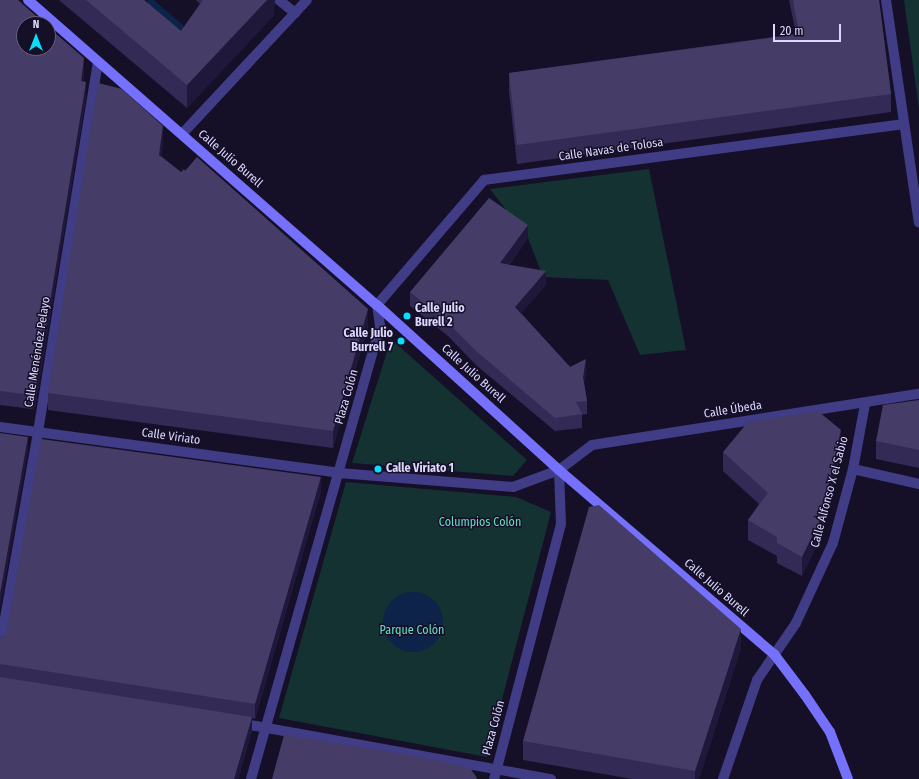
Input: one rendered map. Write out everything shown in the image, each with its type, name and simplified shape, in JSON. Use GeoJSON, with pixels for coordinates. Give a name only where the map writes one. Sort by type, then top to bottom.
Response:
{"type":"FeatureCollection","features":[{"type":"Feature","properties":{"kind":"main road","name":"Calle Julio Burell"},"geometry":{"type":"LineString","coordinates":[[28,0],[377,305],[559,470],[774,654],[805,695],[830,732],[848,779]]}},
{"type":"Feature","properties":{"kind":"street"},"geometry":{"type":"LineString","coordinates":[[279,0],[295,13]]}},
{"type":"Feature","properties":{"kind":"street"},"geometry":{"type":"LineString","coordinates":[[182,134],[307,0]]}},
{"type":"Feature","properties":{"kind":"street"},"geometry":{"type":"LineString","coordinates":[[886,0],[919,223]]}},
{"type":"Feature","properties":{"kind":"street","name":"Calle Menéndez Pelayo"},"geometry":{"type":"LineString","coordinates":[[0,646],[38,432],[98,62]]}},
{"type":"Feature","properties":{"kind":"street","name":"Calle Navas de Tolosa"},"geometry":{"type":"LineString","coordinates":[[377,305],[484,180],[904,124]]}},
{"type":"Feature","properties":{"kind":"street","name":"Plaza Colón"},"geometry":{"type":"LineString","coordinates":[[377,305],[380,326],[266,728],[495,774],[561,524],[559,470]]}},
{"type":"Feature","properties":{"kind":"street","name":"Calle Úbeda"},"geometry":{"type":"LineString","coordinates":[[559,470],[592,445],[865,404],[919,394]]}},
{"type":"Feature","properties":{"kind":"street","name":"Calle Alfonso X el Sabio"},"geometry":{"type":"LineString","coordinates":[[723,779],[758,680],[774,654],[796,624],[833,542],[852,469],[865,404]]}},
{"type":"Feature","properties":{"kind":"street","name":"Calle Viriato"},"geometry":{"type":"LineString","coordinates":[[0,427],[339,473]]}},
{"type":"Feature","properties":{"kind":"street"},"geometry":{"type":"LineString","coordinates":[[852,469],[919,484]]}},
{"type":"Feature","properties":{"kind":"street"},"geometry":{"type":"LineString","coordinates":[[339,473],[513,487],[559,470]]}},
{"type":"Feature","properties":{"kind":"street"},"geometry":{"type":"LineString","coordinates":[[226,721],[266,728],[251,779]]}},
{"type":"Feature","properties":{"kind":"street"},"geometry":{"type":"LineString","coordinates":[[495,774],[551,779]]}},
{"type":"Feature","properties":{"kind":"green space"},"geometry":{"type":"Polygon","coordinates":[[[904,0],[919,0],[919,109],[904,0]]]}},
{"type":"Feature","properties":{"kind":"green space"},"geometry":{"type":"Polygon","coordinates":[[[649,169],[686,350],[640,355],[608,280],[543,277],[528,238],[490,189],[649,169]]]}},
{"type":"Feature","properties":{"kind":"green space"},"geometry":{"type":"Polygon","coordinates":[[[391,339],[527,460],[513,476],[352,463],[391,339]]]}},
{"type":"Feature","properties":{"kind":"green space","name":"Parque Colón"},"geometry":{"type":"Polygon","coordinates":[[[346,482],[516,497],[551,512],[487,757],[279,718],[346,482]]]}},
{"type":"Feature","properties":{"kind":"water"},"geometry":{"type":"Polygon","coordinates":[[[148,0],[154,0],[185,27],[174,40],[139,10],[148,0]]]}},
{"type":"Feature","properties":{"kind":"water"},"geometry":{"type":"Polygon","coordinates":[[[413,592],[429,597],[434,601],[438,606],[443,622],[438,638],[434,643],[429,647],[413,652],[397,647],[392,643],[388,638],[383,622],[388,606],[392,601],[397,597],[413,592]]]}},
{"type":"Feature","properties":{"kind":"building"},"geometry":{"type":"Polygon","coordinates":[[[0,0],[18,0],[36,16],[16,16],[16,56],[56,56],[56,34],[84,58],[81,81],[86,82],[35,394],[32,395],[0,391],[0,0]]]}},
{"type":"Feature","properties":{"kind":"building"},"geometry":{"type":"Polygon","coordinates":[[[86,0],[144,0],[181,31],[203,0],[267,0],[187,85],[86,0]]]}},
{"type":"Feature","properties":{"kind":"building"},"geometry":{"type":"Polygon","coordinates":[[[793,0],[879,0],[891,94],[517,145],[509,73],[799,34],[793,0]]]}},
{"type":"Feature","properties":{"kind":"building"},"geometry":{"type":"Polygon","coordinates":[[[98,83],[122,89],[163,126],[159,155],[181,172],[184,169],[185,171],[197,157],[368,309],[333,431],[48,393],[98,83]]]}},
{"type":"Feature","properties":{"kind":"building"},"geometry":{"type":"Polygon","coordinates":[[[489,198],[528,225],[500,263],[546,271],[515,307],[570,367],[586,359],[583,377],[587,401],[576,402],[582,414],[555,418],[476,351],[448,323],[410,292],[489,198]]]}},
{"type":"Feature","properties":{"kind":"building"},"geometry":{"type":"Polygon","coordinates":[[[919,400],[919,450],[876,441],[883,405],[919,400]]]}},
{"type":"Feature","properties":{"kind":"building"},"geometry":{"type":"Polygon","coordinates":[[[818,411],[841,430],[821,518],[802,557],[777,543],[777,537],[748,520],[768,493],[723,452],[748,422],[818,411]]]}},
{"type":"Feature","properties":{"kind":"building"},"geometry":{"type":"Polygon","coordinates":[[[0,433],[28,437],[0,594],[0,433]]]}},
{"type":"Feature","properties":{"kind":"building"},"geometry":{"type":"Polygon","coordinates":[[[41,439],[321,477],[255,704],[0,664],[0,638],[5,636],[6,633],[41,439]]]}},
{"type":"Feature","properties":{"kind":"building"},"geometry":{"type":"Polygon","coordinates":[[[599,505],[741,629],[695,771],[523,741],[589,507],[599,505]]]}},
{"type":"Feature","properties":{"kind":"building"},"geometry":{"type":"Polygon","coordinates":[[[0,677],[252,717],[234,779],[0,779],[0,677]]]}},
{"type":"Feature","properties":{"kind":"building"},"geometry":{"type":"Polygon","coordinates":[[[284,735],[417,756],[470,768],[477,778],[272,779],[284,735]]]}},
{"type":"Feature","properties":{"kind":"place","name":"Calle Julio Burell 2"},"geometry":{"type":"Point","coordinates":[407,316]}},
{"type":"Feature","properties":{"kind":"place","name":"Calle Julio Burrell 7"},"geometry":{"type":"Point","coordinates":[401,341]}},
{"type":"Feature","properties":{"kind":"place","name":"Calle Viriato 1"},"geometry":{"type":"Point","coordinates":[378,469]}},
{"type":"Feature","properties":{"kind":"park label","name":"Columpios Colón"},"geometry":{"type":"Point","coordinates":[480,523]}}]}
